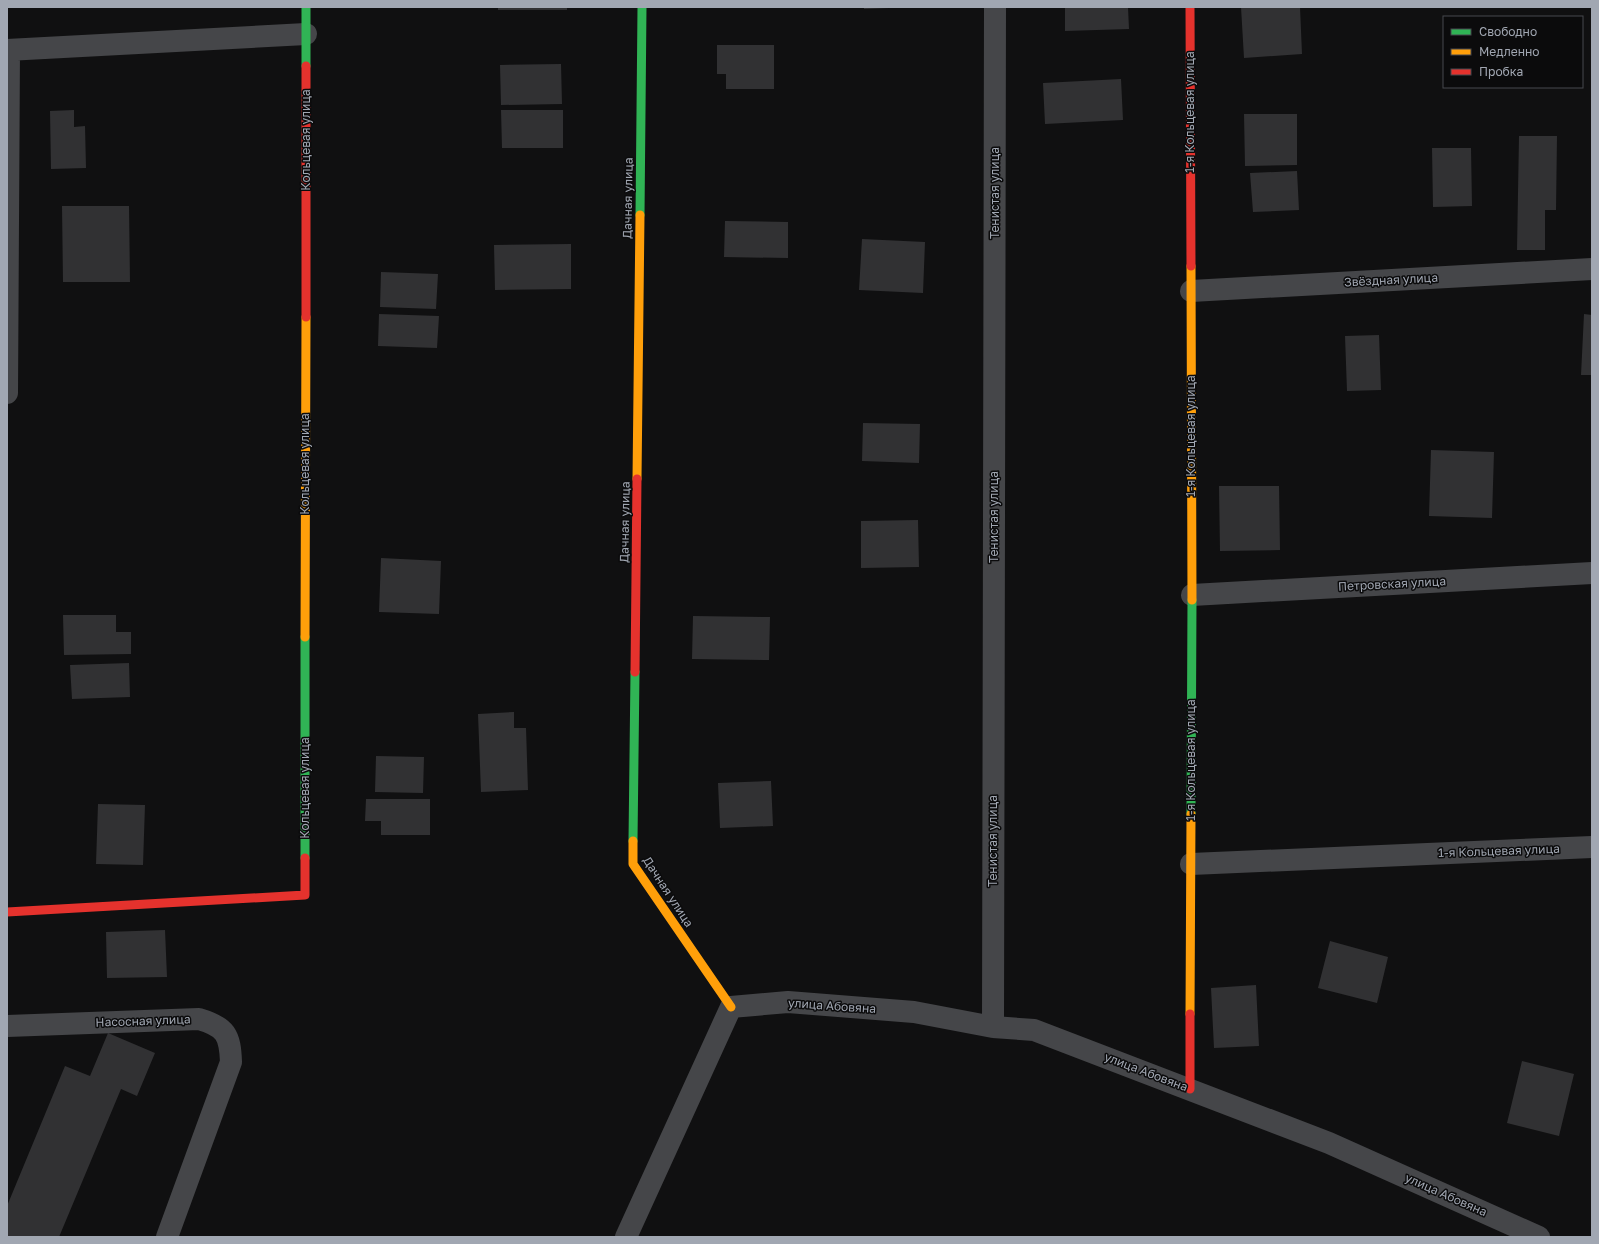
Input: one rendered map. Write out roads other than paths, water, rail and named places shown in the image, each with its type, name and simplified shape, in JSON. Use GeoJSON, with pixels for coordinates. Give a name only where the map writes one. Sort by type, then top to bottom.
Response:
{"type":"FeatureCollection","features":[{"type":"Feature","properties":{"kind":"street"},"geometry":{"type":"LineString","coordinates":[[7,393],[8,50],[306,34],[306,7]]}},
{"type":"Feature","properties":{"kind":"street","name":"Дачная улица"},"geometry":{"type":"LineString","coordinates":[[642,7],[633,864],[731,1007]]}},
{"type":"Feature","properties":{"kind":"street","name":"Тенистая улица"},"geometry":{"type":"LineString","coordinates":[[993,1027],[995,7]]}},
{"type":"Feature","properties":{"kind":"street","name":"1-я Кольцевая улица"},"geometry":{"type":"LineString","coordinates":[[1190,7],[1192,595],[1190,1089]]}},
{"type":"Feature","properties":{"kind":"street","name":"Кольцевая улица"},"geometry":{"type":"LineString","coordinates":[[7,912],[305,895],[306,34]]}},
{"type":"Feature","properties":{"kind":"street","name":"Звёздная улица"},"geometry":{"type":"LineString","coordinates":[[1191,291],[1592,269]]}},
{"type":"Feature","properties":{"kind":"street","name":"Петровская улица"},"geometry":{"type":"LineString","coordinates":[[1192,595],[1592,574]]}},
{"type":"Feature","properties":{"kind":"street","name":"1-я Кольцевая улица"},"geometry":{"type":"LineString","coordinates":[[1191,864],[1592,847]]}},
{"type":"Feature","properties":{"kind":"street","name":"улица Абовяна"},"geometry":{"type":"LineString","coordinates":[[731,1007],[788,1002],[914,1012],[993,1027],[1034,1030],[1330,1143],[1539,1237]]}},
{"type":"Feature","properties":{"kind":"street"},"geometry":{"type":"LineString","coordinates":[[626,1237],[731,1007]]}},
{"type":"Feature","properties":{"kind":"street","name":"Насосная улица"},"geometry":{"type":"LineString","coordinates":[[7,1026],[199,1019],[213,1023],[225,1033],[230,1044],[231,1062],[167,1237]]}}]}
